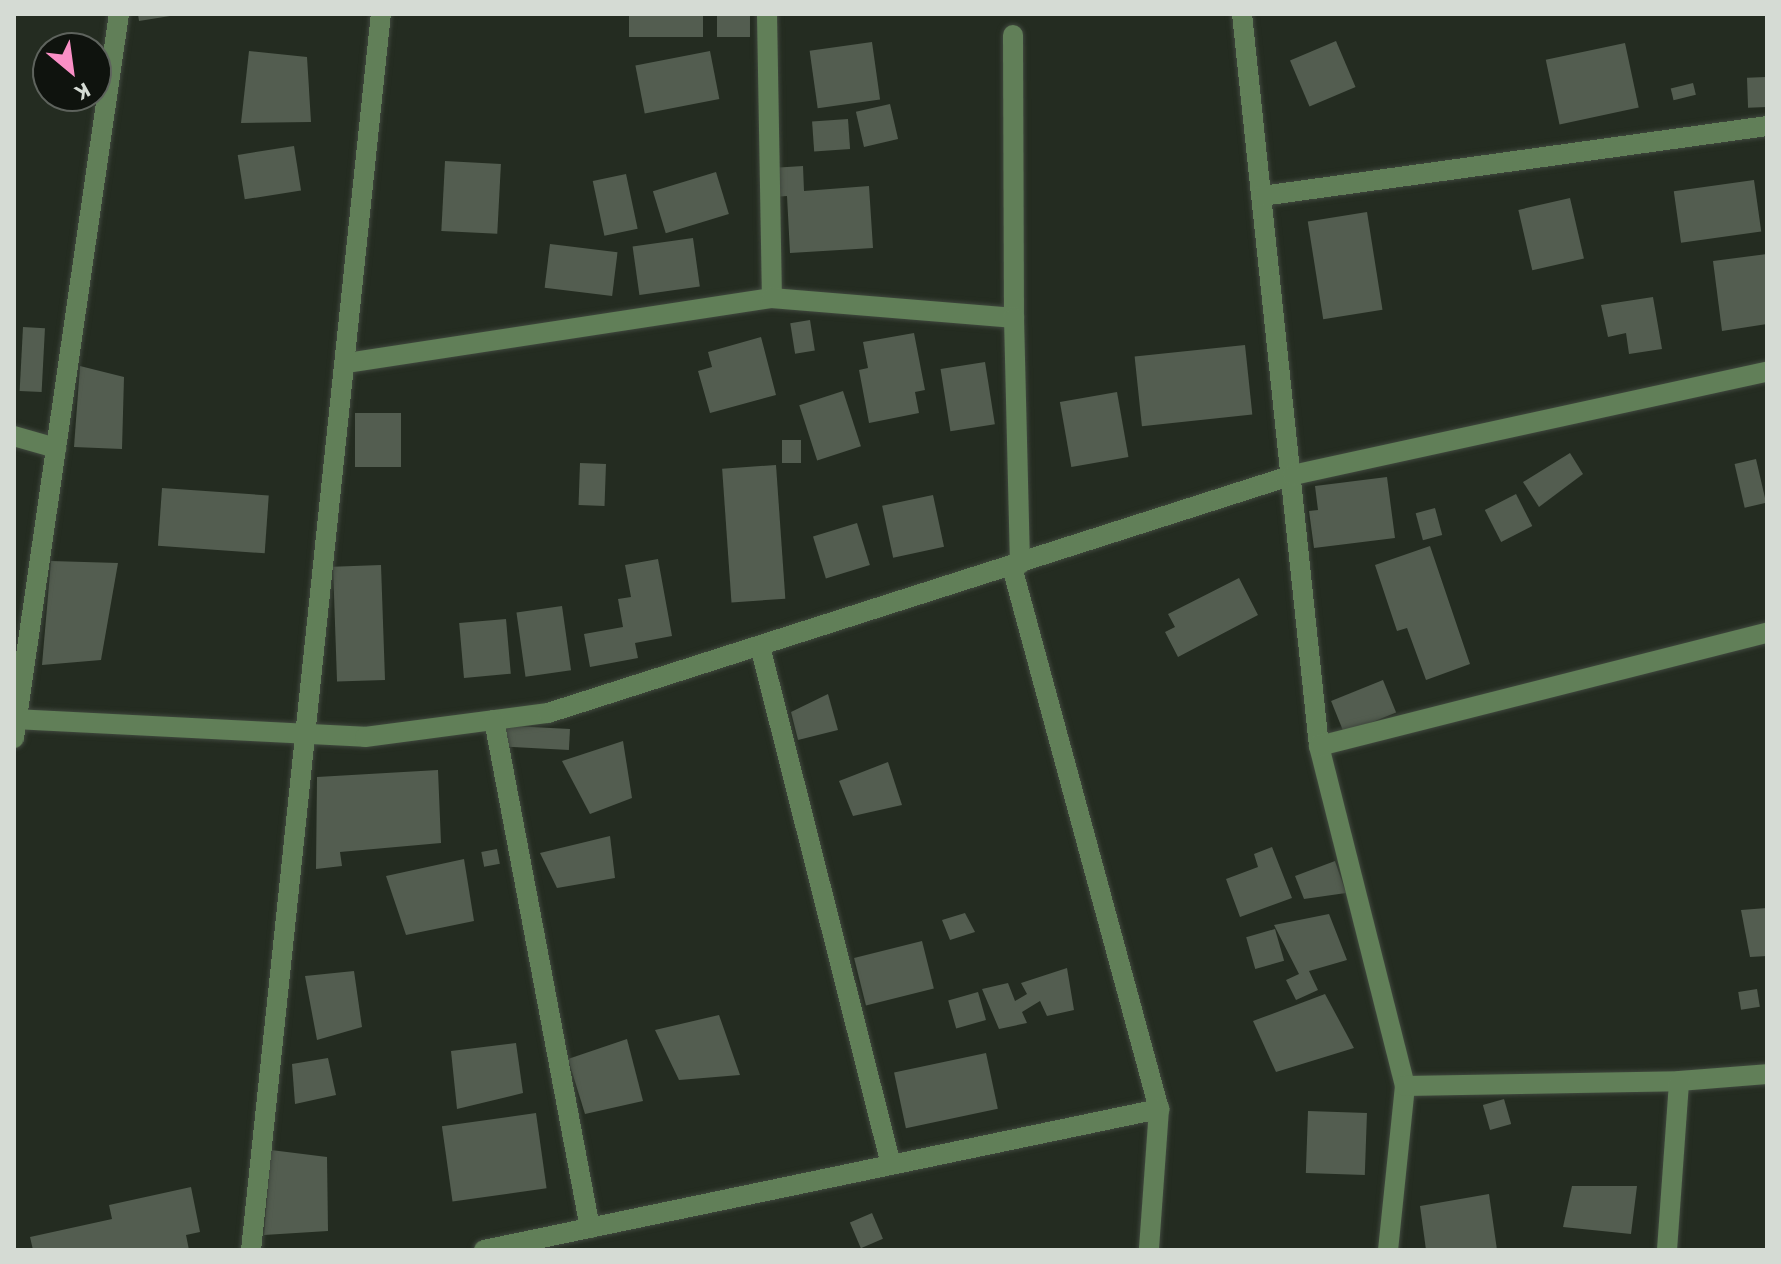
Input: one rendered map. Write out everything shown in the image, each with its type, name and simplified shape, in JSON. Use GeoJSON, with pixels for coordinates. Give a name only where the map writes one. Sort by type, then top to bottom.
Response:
{"type":"FeatureCollection","features":[{"type":"Feature","properties":{"kind":"street"},"geometry":{"type":"LineString","coordinates":[[119,14],[15,725],[365,737],[548,713],[1293,475],[1767,372]]}},
{"type":"Feature","properties":{"kind":"street"},"geometry":{"type":"LineString","coordinates":[[251,1250],[381,14]]}},
{"type":"Feature","properties":{"kind":"street"},"geometry":{"type":"LineString","coordinates":[[767,14],[772,298]]}},
{"type":"Feature","properties":{"kind":"street"},"geometry":{"type":"LineString","coordinates":[[1242,14],[1293,475],[1319,746],[1405,1086],[1388,1250]]}},
{"type":"Feature","properties":{"kind":"street"},"geometry":{"type":"LineString","coordinates":[[1013,35],[1016,565],[1159,1109],[1149,1250]]}},
{"type":"Feature","properties":{"kind":"street"},"geometry":{"type":"LineString","coordinates":[[1262,196],[1767,126]]}},
{"type":"Feature","properties":{"kind":"street"},"geometry":{"type":"LineString","coordinates":[[346,363],[772,298],[1014,318]]}},
{"type":"Feature","properties":{"kind":"street"},"geometry":{"type":"LineString","coordinates":[[14,436],[56,448]]}},
{"type":"Feature","properties":{"kind":"street"},"geometry":{"type":"LineString","coordinates":[[1319,746],[1767,633]]}},
{"type":"Feature","properties":{"kind":"street"},"geometry":{"type":"LineString","coordinates":[[760,646],[891,1165]]}},
{"type":"Feature","properties":{"kind":"street"},"geometry":{"type":"LineString","coordinates":[[494,720],[590,1228]]}},
{"type":"Feature","properties":{"kind":"street"},"geometry":{"type":"LineString","coordinates":[[1405,1086],[1679,1081],[1767,1074]]}},
{"type":"Feature","properties":{"kind":"street"},"geometry":{"type":"LineString","coordinates":[[1667,1250],[1679,1081]]}},
{"type":"Feature","properties":{"kind":"street"},"geometry":{"type":"LineString","coordinates":[[484,1250],[1159,1109]]}},
{"type":"Feature","properties":{"kind":"building"},"geometry":{"type":"Polygon","coordinates":[[[138,14],[170,14],[170,16],[139,21],[138,14]]]}},
{"type":"Feature","properties":{"kind":"building"},"geometry":{"type":"Polygon","coordinates":[[[629,14],[703,14],[703,37],[629,37],[629,14]]]}},
{"type":"Feature","properties":{"kind":"building"},"geometry":{"type":"Polygon","coordinates":[[[717,14],[750,14],[750,37],[717,37],[717,14]]]}},
{"type":"Feature","properties":{"kind":"building"},"geometry":{"type":"Polygon","coordinates":[[[1336,41],[1356,87],[1310,107],[1290,61],[1336,41]]]}},
{"type":"Feature","properties":{"kind":"building"},"geometry":{"type":"Polygon","coordinates":[[[872,42],[880,99],[818,108],[810,51],[872,42]]]}},
{"type":"Feature","properties":{"kind":"building"},"geometry":{"type":"Polygon","coordinates":[[[1625,43],[1639,108],[1559,124],[1546,60],[1625,43]]]}},
{"type":"Feature","properties":{"kind":"building"},"geometry":{"type":"Polygon","coordinates":[[[249,51],[307,57],[311,122],[241,123],[249,51]]]}},
{"type":"Feature","properties":{"kind":"building"},"geometry":{"type":"Polygon","coordinates":[[[710,51],[719,99],[645,114],[635,66],[710,51]]]}},
{"type":"Feature","properties":{"kind":"building"},"geometry":{"type":"Polygon","coordinates":[[[1766,77],[1767,107],[1748,108],[1747,78],[1766,77]]]}},
{"type":"Feature","properties":{"kind":"building"},"geometry":{"type":"Polygon","coordinates":[[[1693,83],[1696,95],[1674,100],[1671,89],[1693,83]]]}},
{"type":"Feature","properties":{"kind":"building"},"geometry":{"type":"Polygon","coordinates":[[[890,104],[898,139],[864,147],[856,112],[890,104]]]}},
{"type":"Feature","properties":{"kind":"building"},"geometry":{"type":"Polygon","coordinates":[[[848,119],[850,149],[814,151],[812,122],[848,119]]]}},
{"type":"Feature","properties":{"kind":"building"},"geometry":{"type":"Polygon","coordinates":[[[294,146],[301,190],[245,199],[238,155],[294,146]]]}},
{"type":"Feature","properties":{"kind":"building"},"geometry":{"type":"Polygon","coordinates":[[[445,161],[501,164],[497,234],[441,231],[445,161]]]}},
{"type":"Feature","properties":{"kind":"building"},"geometry":{"type":"Polygon","coordinates":[[[803,166],[804,191],[869,186],[873,248],[790,253],[787,196],[773,197],[771,168],[803,166]]]}},
{"type":"Feature","properties":{"kind":"building"},"geometry":{"type":"Polygon","coordinates":[[[716,172],[729,214],[666,233],[653,191],[716,172]]]}},
{"type":"Feature","properties":{"kind":"building"},"geometry":{"type":"Polygon","coordinates":[[[626,174],[638,229],[604,236],[593,181],[626,174]]]}},
{"type":"Feature","properties":{"kind":"building"},"geometry":{"type":"Polygon","coordinates":[[[1754,180],[1761,231],[1681,243],[1674,191],[1754,180]]]}},
{"type":"Feature","properties":{"kind":"building"},"geometry":{"type":"Polygon","coordinates":[[[1570,198],[1584,258],[1532,270],[1518,210],[1570,198]]]}},
{"type":"Feature","properties":{"kind":"building"},"geometry":{"type":"Polygon","coordinates":[[[1367,212],[1382,310],[1323,319],[1308,221],[1367,212]]]}},
{"type":"Feature","properties":{"kind":"building"},"geometry":{"type":"Polygon","coordinates":[[[693,238],[700,287],[639,295],[633,246],[693,238]]]}},
{"type":"Feature","properties":{"kind":"building"},"geometry":{"type":"Polygon","coordinates":[[[550,244],[617,252],[612,296],[545,288],[550,244]]]}},
{"type":"Feature","properties":{"kind":"building"},"geometry":{"type":"Polygon","coordinates":[[[1767,254],[1767,324],[1722,331],[1713,261],[1767,254]]]}},
{"type":"Feature","properties":{"kind":"building"},"geometry":{"type":"Polygon","coordinates":[[[1653,297],[1662,349],[1629,354],[1626,333],[1608,337],[1601,305],[1653,297]]]}},
{"type":"Feature","properties":{"kind":"building"},"geometry":{"type":"Polygon","coordinates":[[[810,320],[815,351],[795,354],[790,323],[810,320]]]}},
{"type":"Feature","properties":{"kind":"building"},"geometry":{"type":"Polygon","coordinates":[[[23,327],[45,328],[42,392],[20,391],[23,327]]]}},
{"type":"Feature","properties":{"kind":"building"},"geometry":{"type":"Polygon","coordinates":[[[914,333],[925,390],[915,392],[919,413],[869,423],[859,370],[868,368],[863,342],[914,333]]]}},
{"type":"Feature","properties":{"kind":"building"},"geometry":{"type":"Polygon","coordinates":[[[761,337],[776,395],[710,413],[698,371],[712,367],[708,352],[761,337]]]}},
{"type":"Feature","properties":{"kind":"building"},"geometry":{"type":"Polygon","coordinates":[[[1245,345],[1252,415],[1142,426],[1135,357],[1245,345]]]}},
{"type":"Feature","properties":{"kind":"building"},"geometry":{"type":"Polygon","coordinates":[[[985,362],[995,424],[950,431],[941,369],[985,362]]]}},
{"type":"Feature","properties":{"kind":"building"},"geometry":{"type":"Polygon","coordinates":[[[80,366],[124,377],[122,449],[74,447],[80,366]]]}},
{"type":"Feature","properties":{"kind":"building"},"geometry":{"type":"Polygon","coordinates":[[[843,391],[861,446],[817,460],[799,405],[843,391]]]}},
{"type":"Feature","properties":{"kind":"building"},"geometry":{"type":"Polygon","coordinates":[[[1117,392],[1128,457],[1071,467],[1060,402],[1117,392]]]}},
{"type":"Feature","properties":{"kind":"building"},"geometry":{"type":"Polygon","coordinates":[[[355,413],[401,413],[401,467],[355,467],[355,413]]]}},
{"type":"Feature","properties":{"kind":"building"},"geometry":{"type":"Polygon","coordinates":[[[782,440],[801,440],[801,463],[782,463],[782,440]]]}},
{"type":"Feature","properties":{"kind":"building"},"geometry":{"type":"Polygon","coordinates":[[[1570,453],[1583,474],[1539,507],[1523,482],[1570,453]]]}},
{"type":"Feature","properties":{"kind":"building"},"geometry":{"type":"Polygon","coordinates":[[[1756,459],[1766,503],[1745,508],[1735,464],[1756,459]]]}},
{"type":"Feature","properties":{"kind":"building"},"geometry":{"type":"Polygon","coordinates":[[[580,463],[606,464],[605,506],[579,505],[580,463]]]}},
{"type":"Feature","properties":{"kind":"building"},"geometry":{"type":"Polygon","coordinates":[[[776,465],[785,599],[731,602],[722,469],[776,465]]]}},
{"type":"Feature","properties":{"kind":"building"},"geometry":{"type":"Polygon","coordinates":[[[1387,477],[1395,538],[1314,548],[1309,511],[1318,510],[1315,486],[1387,477]]]}},
{"type":"Feature","properties":{"kind":"building"},"geometry":{"type":"Polygon","coordinates":[[[162,488],[269,495],[265,553],[158,546],[162,488]]]}},
{"type":"Feature","properties":{"kind":"building"},"geometry":{"type":"Polygon","coordinates":[[[1516,494],[1532,526],[1501,542],[1485,510],[1516,494]]]}},
{"type":"Feature","properties":{"kind":"building"},"geometry":{"type":"Polygon","coordinates":[[[933,495],[944,547],[893,558],[882,506],[933,495]]]}},
{"type":"Feature","properties":{"kind":"building"},"geometry":{"type":"Polygon","coordinates":[[[1435,508],[1442,535],[1423,540],[1416,513],[1435,508]]]}},
{"type":"Feature","properties":{"kind":"building"},"geometry":{"type":"Polygon","coordinates":[[[857,523],[870,565],[826,579],[813,536],[857,523]]]}},
{"type":"Feature","properties":{"kind":"building"},"geometry":{"type":"Polygon","coordinates":[[[1430,546],[1470,664],[1426,680],[1407,628],[1397,631],[1375,565],[1430,546]]]}},
{"type":"Feature","properties":{"kind":"building"},"geometry":{"type":"Polygon","coordinates":[[[658,559],[672,636],[635,643],[638,658],[590,667],[584,634],[623,627],[618,599],[631,597],[625,565],[658,559]]]}},
{"type":"Feature","properties":{"kind":"building"},"geometry":{"type":"Polygon","coordinates":[[[51,561],[118,563],[101,660],[42,665],[51,561]]]}},
{"type":"Feature","properties":{"kind":"building"},"geometry":{"type":"Polygon","coordinates":[[[381,565],[385,680],[337,682],[333,567],[381,565]]]}},
{"type":"Feature","properties":{"kind":"building"},"geometry":{"type":"Polygon","coordinates":[[[1239,578],[1258,615],[1178,657],[1165,632],[1175,627],[1168,614],[1239,578]]]}},
{"type":"Feature","properties":{"kind":"building"},"geometry":{"type":"Polygon","coordinates":[[[562,606],[571,670],[525,677],[516,612],[562,606]]]}},
{"type":"Feature","properties":{"kind":"building"},"geometry":{"type":"Polygon","coordinates":[[[506,619],[511,674],[464,678],[459,623],[506,619]]]}},
{"type":"Feature","properties":{"kind":"building"},"geometry":{"type":"Polygon","coordinates":[[[1383,680],[1396,712],[1344,733],[1331,701],[1383,680]]]}},
{"type":"Feature","properties":{"kind":"building"},"geometry":{"type":"Polygon","coordinates":[[[828,694],[838,730],[798,740],[791,712],[828,694]]]}},
{"type":"Feature","properties":{"kind":"building"},"geometry":{"type":"Polygon","coordinates":[[[506,726],[570,729],[569,750],[505,747],[506,726]]]}},
{"type":"Feature","properties":{"kind":"building"},"geometry":{"type":"Polygon","coordinates":[[[623,741],[632,798],[590,814],[562,761],[623,741]]]}},
{"type":"Feature","properties":{"kind":"building"},"geometry":{"type":"Polygon","coordinates":[[[888,762],[902,805],[853,816],[839,781],[888,762]]]}},
{"type":"Feature","properties":{"kind":"building"},"geometry":{"type":"Polygon","coordinates":[[[438,770],[441,843],[340,852],[342,866],[316,869],[317,777],[438,770]]]}},
{"type":"Feature","properties":{"kind":"building"},"geometry":{"type":"Polygon","coordinates":[[[610,836],[615,878],[557,888],[540,853],[610,836]]]}},
{"type":"Feature","properties":{"kind":"building"},"geometry":{"type":"Polygon","coordinates":[[[1272,847],[1292,898],[1240,917],[1226,879],[1258,867],[1254,854],[1272,847]]]}},
{"type":"Feature","properties":{"kind":"building"},"geometry":{"type":"Polygon","coordinates":[[[497,849],[500,864],[484,867],[481,852],[497,849]]]}},
{"type":"Feature","properties":{"kind":"building"},"geometry":{"type":"Polygon","coordinates":[[[464,859],[474,921],[406,935],[386,876],[464,859]]]}},
{"type":"Feature","properties":{"kind":"building"},"geometry":{"type":"Polygon","coordinates":[[[1335,861],[1346,893],[1304,899],[1295,876],[1335,861]]]}},
{"type":"Feature","properties":{"kind":"building"},"geometry":{"type":"Polygon","coordinates":[[[1767,908],[1767,956],[1750,957],[1741,910],[1767,908]]]}},
{"type":"Feature","properties":{"kind":"building"},"geometry":{"type":"Polygon","coordinates":[[[965,913],[975,932],[950,940],[942,920],[965,913]]]}},
{"type":"Feature","properties":{"kind":"building"},"geometry":{"type":"Polygon","coordinates":[[[1329,914],[1347,960],[1309,971],[1318,990],[1296,1000],[1286,980],[1299,974],[1274,925],[1329,914]]]}},
{"type":"Feature","properties":{"kind":"building"},"geometry":{"type":"Polygon","coordinates":[[[1275,929],[1284,961],[1255,969],[1246,937],[1275,929]]]}},
{"type":"Feature","properties":{"kind":"building"},"geometry":{"type":"Polygon","coordinates":[[[922,941],[934,989],[866,1005],[854,958],[922,941]]]}},
{"type":"Feature","properties":{"kind":"building"},"geometry":{"type":"Polygon","coordinates":[[[1067,968],[1074,1010],[1047,1016],[1040,1001],[1022,1012],[1027,1023],[999,1029],[982,989],[1008,983],[1015,1001],[1027,994],[1021,983],[1067,968]]]}},
{"type":"Feature","properties":{"kind":"building"},"geometry":{"type":"Polygon","coordinates":[[[354,971],[362,1027],[317,1040],[305,976],[354,971]]]}},
{"type":"Feature","properties":{"kind":"building"},"geometry":{"type":"Polygon","coordinates":[[[1757,989],[1760,1007],[1741,1010],[1738,992],[1757,989]]]}},
{"type":"Feature","properties":{"kind":"building"},"geometry":{"type":"Polygon","coordinates":[[[978,992],[986,1020],[956,1028],[948,1001],[978,992]]]}},
{"type":"Feature","properties":{"kind":"building"},"geometry":{"type":"Polygon","coordinates":[[[1325,994],[1354,1048],[1276,1072],[1253,1021],[1325,994]]]}},
{"type":"Feature","properties":{"kind":"building"},"geometry":{"type":"Polygon","coordinates":[[[719,1015],[740,1075],[679,1080],[655,1030],[719,1015]]]}},
{"type":"Feature","properties":{"kind":"building"},"geometry":{"type":"Polygon","coordinates":[[[627,1039],[643,1101],[585,1114],[568,1059],[627,1039]]]}},
{"type":"Feature","properties":{"kind":"building"},"geometry":{"type":"Polygon","coordinates":[[[516,1043],[523,1093],[457,1109],[451,1051],[516,1043]]]}},
{"type":"Feature","properties":{"kind":"building"},"geometry":{"type":"Polygon","coordinates":[[[986,1053],[998,1109],[906,1128],[894,1073],[986,1053]]]}},
{"type":"Feature","properties":{"kind":"building"},"geometry":{"type":"Polygon","coordinates":[[[328,1058],[336,1095],[295,1104],[292,1064],[328,1058]]]}},
{"type":"Feature","properties":{"kind":"building"},"geometry":{"type":"Polygon","coordinates":[[[1504,1099],[1511,1124],[1490,1130],[1483,1105],[1504,1099]]]}},
{"type":"Feature","properties":{"kind":"building"},"geometry":{"type":"Polygon","coordinates":[[[1308,1111],[1367,1113],[1365,1175],[1306,1173],[1308,1111]]]}},
{"type":"Feature","properties":{"kind":"building"},"geometry":{"type":"Polygon","coordinates":[[[536,1113],[547,1188],[453,1201],[442,1126],[536,1113]]]}},
{"type":"Feature","properties":{"kind":"building"},"geometry":{"type":"Polygon","coordinates":[[[271,1150],[327,1157],[328,1231],[264,1235],[271,1150]]]}},
{"type":"Feature","properties":{"kind":"building"},"geometry":{"type":"Polygon","coordinates":[[[1572,1186],[1637,1186],[1631,1234],[1563,1227],[1572,1186]]]}},
{"type":"Feature","properties":{"kind":"building"},"geometry":{"type":"Polygon","coordinates":[[[191,1187],[200,1232],[186,1235],[189,1250],[33,1250],[30,1237],[112,1219],[109,1205],[191,1187]]]}},
{"type":"Feature","properties":{"kind":"building"},"geometry":{"type":"Polygon","coordinates":[[[1489,1194],[1497,1250],[1426,1250],[1420,1206],[1489,1194]]]}},
{"type":"Feature","properties":{"kind":"building"},"geometry":{"type":"Polygon","coordinates":[[[872,1213],[883,1239],[861,1248],[850,1222],[872,1213]]]}}]}
